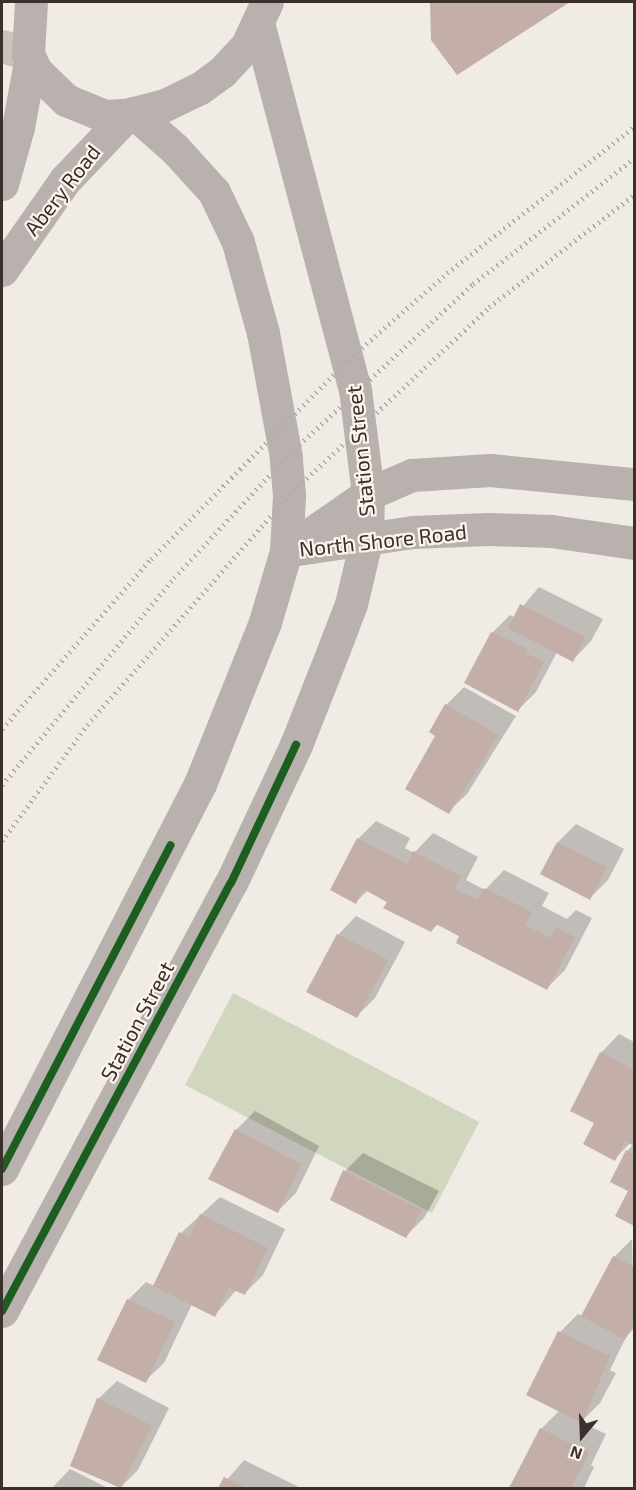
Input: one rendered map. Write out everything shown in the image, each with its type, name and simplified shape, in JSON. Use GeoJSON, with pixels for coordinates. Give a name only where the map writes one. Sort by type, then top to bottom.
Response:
{"type":"FeatureCollection","features":[{"type":"Feature","properties":{"kind":"main road"},"geometry":{"type":"LineString","coordinates":[[2,183],[18,127],[20,54],[31,2]]}},
{"type":"Feature","properties":{"kind":"main road"},"geometry":{"type":"LineString","coordinates":[[20,54],[48,86],[77,107],[95,114],[131,114],[186,96],[222,72],[248,45],[262,13]]}},
{"type":"Feature","properties":{"kind":"main road","name":"Station Street"},"geometry":{"type":"LineString","coordinates":[[2,1311],[231,883],[296,745],[335,646],[351,604],[367,537],[368,494],[355,390],[262,13]]}},
{"type":"Feature","properties":{"kind":"main road"},"geometry":{"type":"LineString","coordinates":[[2,1169],[200,784],[265,622],[286,550],[289,495],[284,446],[263,333],[238,242],[214,192],[175,149],[131,114]]}},
{"type":"Feature","properties":{"kind":"main road","name":"Abery Road"},"geometry":{"type":"LineString","coordinates":[[2,270],[65,180],[131,114]]}},
{"type":"Feature","properties":{"kind":"main road","name":"North Shore Road"},"geometry":{"type":"LineString","coordinates":[[286,550],[368,494],[412,476],[442,470],[587,477],[634,484]]}},
{"type":"Feature","properties":{"kind":"main road","name":"North Shore Road"},"geometry":{"type":"LineString","coordinates":[[286,550],[367,537],[489,529],[551,531],[634,543]]}},
{"type":"Feature","properties":{"kind":"green space"},"geometry":{"type":"Polygon","coordinates":[[[233,993],[479,1122],[432,1213],[185,1085],[233,993]]]}},
{"type":"Feature","properties":{"kind":"building"},"geometry":{"type":"Polygon","coordinates":[[[430,2],[570,2],[457,75],[431,40],[430,2]]]}},
{"type":"Feature","properties":{"kind":"building"},"geometry":{"type":"Polygon","coordinates":[[[520,604],[585,637],[573,662],[508,628],[520,604]]]}},
{"type":"Feature","properties":{"kind":"building"},"geometry":{"type":"Polygon","coordinates":[[[491,632],[528,649],[526,653],[544,662],[518,712],[464,683],[491,632]]]}},
{"type":"Feature","properties":{"kind":"building"},"geometry":{"type":"Polygon","coordinates":[[[445,704],[499,735],[449,814],[405,789],[435,736],[429,732],[445,704]]]}},
{"type":"Feature","properties":{"kind":"building"},"geometry":{"type":"Polygon","coordinates":[[[357,838],[407,864],[413,851],[461,876],[454,888],[478,900],[484,888],[532,912],[525,925],[551,938],[556,927],[575,937],[547,990],[456,943],[459,936],[436,924],[431,932],[383,908],[387,902],[363,889],[356,904],[330,890],[357,838]]]}},
{"type":"Feature","properties":{"kind":"building"},"geometry":{"type":"Polygon","coordinates":[[[557,842],[607,867],[590,900],[540,874],[557,842]]]}},
{"type":"Feature","properties":{"kind":"building"},"geometry":{"type":"Polygon","coordinates":[[[337,934],[388,960],[357,1018],[306,992],[337,934]]]}},
{"type":"Feature","properties":{"kind":"building"},"geometry":{"type":"Polygon","coordinates":[[[600,1052],[634,1070],[634,1146],[625,1141],[615,1161],[583,1144],[594,1123],[570,1111],[600,1052]]]}},
{"type":"Feature","properties":{"kind":"building"},"geometry":{"type":"Polygon","coordinates":[[[235,1129],[301,1164],[278,1213],[208,1179],[235,1129]]]}},
{"type":"Feature","properties":{"kind":"building"},"geometry":{"type":"Polygon","coordinates":[[[626,1150],[634,1155],[634,1226],[615,1216],[628,1191],[610,1182],[626,1150]]]}},
{"type":"Feature","properties":{"kind":"building"},"geometry":{"type":"Polygon","coordinates":[[[343,1170],[422,1210],[406,1238],[330,1200],[343,1170]]]}},
{"type":"Feature","properties":{"kind":"building"},"geometry":{"type":"Polygon","coordinates":[[[200,1214],[268,1248],[245,1295],[229,1288],[215,1317],[153,1286],[179,1232],[189,1237],[200,1214]]]}},
{"type":"Feature","properties":{"kind":"building"},"geometry":{"type":"Polygon","coordinates":[[[613,1256],[634,1267],[634,1322],[625,1340],[581,1316],[613,1256]]]}},
{"type":"Feature","properties":{"kind":"building"},"geometry":{"type":"Polygon","coordinates":[[[127,1299],[175,1322],[146,1383],[97,1360],[127,1299]]]}},
{"type":"Feature","properties":{"kind":"building"},"geometry":{"type":"Polygon","coordinates":[[[558,1331],[610,1356],[582,1423],[526,1395],[558,1331]]]}},
{"type":"Feature","properties":{"kind":"building"},"geometry":{"type":"Polygon","coordinates":[[[97,1398],[152,1426],[121,1488],[70,1466],[97,1398]]]}},
{"type":"Feature","properties":{"kind":"building"},"geometry":{"type":"Polygon","coordinates":[[[540,1428],[589,1453],[573,1484],[576,1488],[509,1488],[540,1428]]]}},
{"type":"Feature","properties":{"kind":"building"},"geometry":{"type":"Polygon","coordinates":[[[224,1477],[247,1488],[218,1488],[224,1477]]]}},
{"type":"Feature","properties":{"kind":"railway"},"geometry":{"type":"LineString","coordinates":[[2,729],[151,559],[348,360],[447,273],[634,127]]}},
{"type":"Feature","properties":{"kind":"railway"},"geometry":{"type":"LineString","coordinates":[[2,785],[174,578],[286,457],[473,284],[634,158]]}},
{"type":"Feature","properties":{"kind":"railway"},"geometry":{"type":"LineString","coordinates":[[2,841],[87,725],[289,495],[489,307],[634,195]]}},
{"type":"Feature","properties":{"kind":"cycle path"},"geometry":{"type":"LineString","coordinates":[[2,1311],[231,883],[296,745]]}},
{"type":"Feature","properties":{"kind":"cycle path"},"geometry":{"type":"LineString","coordinates":[[2,1169],[171,845]]}}]}
